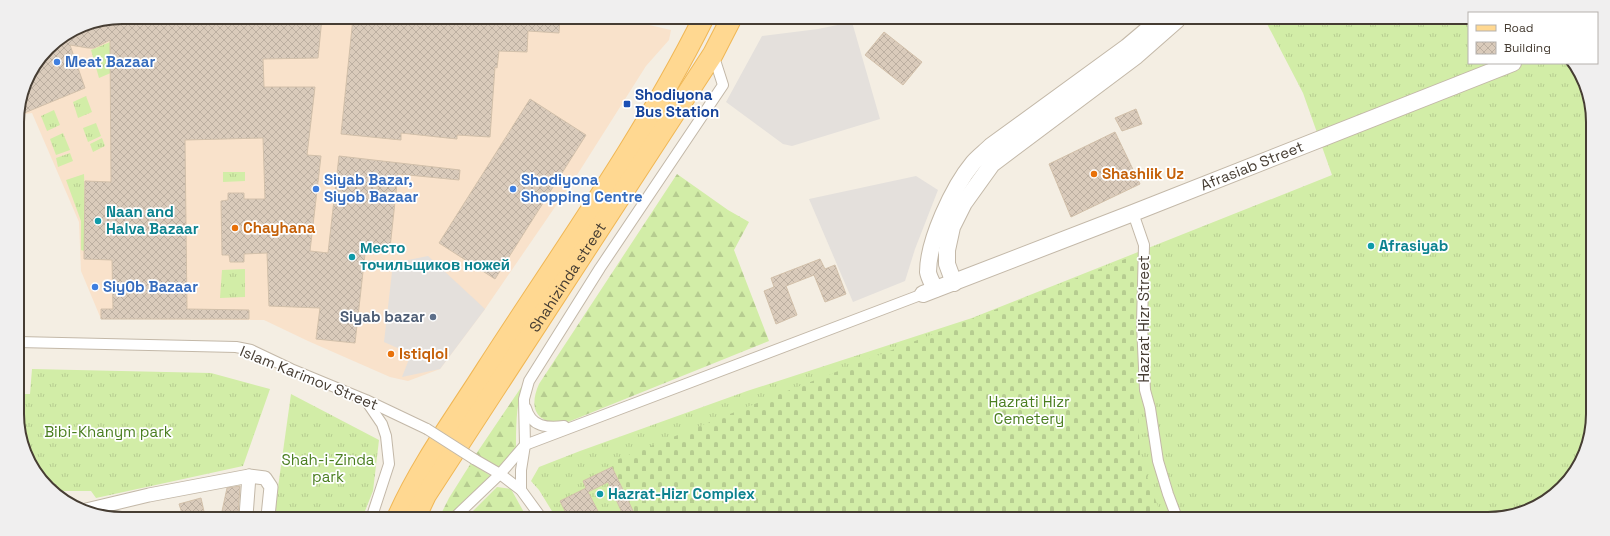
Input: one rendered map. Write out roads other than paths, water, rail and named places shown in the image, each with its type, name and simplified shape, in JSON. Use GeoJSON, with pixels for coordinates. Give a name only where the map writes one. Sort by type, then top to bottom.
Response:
{"type":"FeatureCollection","features":[{"type":"Feature","properties":{"kind":"main road","name":"Shahizinda street"},"geometry":{"type":"LineString","coordinates":[[400,512],[438,444],[614,173],[682,60],[700,24]]}},
{"type":"Feature","properties":{"kind":"main road","name":"Shahizinda street"},"geometry":{"type":"LineString","coordinates":[[418,512],[426,495],[713,54],[728,24]]}},
{"type":"Feature","properties":{"kind":"street"},"geometry":{"type":"LineString","coordinates":[[460,512],[500,474],[525,444],[929,292],[928,274],[935,236],[950,201],[973,163],[991,146],[1127,47],[1154,24]]}},
{"type":"Feature","properties":{"kind":"street"},"geometry":{"type":"LineString","coordinates":[[954,283],[947,264],[947,250],[952,227],[964,203],[992,164],[1136,56],[1173,24]]}},
{"type":"Feature","properties":{"kind":"street"},"geometry":{"type":"LineString","coordinates":[[521,490],[521,470],[525,444],[524,400],[529,381],[596,274],[723,85],[713,54]]}},
{"type":"Feature","properties":{"kind":"street","name":"Afrasiab Street"},"geometry":{"type":"LineString","coordinates":[[929,292],[1510,64]]}},
{"type":"Feature","properties":{"kind":"street","name":"Hazrat Hizr Street"},"geometry":{"type":"LineString","coordinates":[[1133,213],[1144,245],[1142,324],[1145,390],[1150,408],[1158,461],[1175,512]]}},
{"type":"Feature","properties":{"kind":"street","name":"Islam Karimov Street"},"geometry":{"type":"LineString","coordinates":[[24,342],[236,347],[251,350],[291,369],[366,400],[427,429],[500,474],[521,490],[537,512]]}},
{"type":"Feature","properties":{"kind":"street"},"geometry":{"type":"LineString","coordinates":[[366,400],[382,424],[389,464],[373,512]]}},
{"type":"Feature","properties":{"kind":"street"},"geometry":{"type":"LineString","coordinates":[[524,400],[528,413],[536,423],[546,427],[578,425]]}},
{"type":"Feature","properties":{"kind":"street"},"geometry":{"type":"LineString","coordinates":[[246,512],[249,476]]}},
{"type":"Feature","properties":{"kind":"street"},"geometry":{"type":"LineString","coordinates":[[94,508],[149,495],[249,476],[265,478],[271,487],[268,512]]}},
{"type":"Feature","properties":{"kind":"place","name":"Meat Bazaar"},"geometry":{"type":"Point","coordinates":[57,62]}},
{"type":"Feature","properties":{"kind":"place","name":"Shodiyona Bus Station"},"geometry":{"type":"Point","coordinates":[627,104]}},
{"type":"Feature","properties":{"kind":"place","name":"Shashlik Uz"},"geometry":{"type":"Point","coordinates":[1094,174]}},
{"type":"Feature","properties":{"kind":"place","name":"Siyab Bazar, Siyob Bazaar"},"geometry":{"type":"Point","coordinates":[316,189]}},
{"type":"Feature","properties":{"kind":"place","name":"Shodiyona Shopping Centre"},"geometry":{"type":"Point","coordinates":[513,189]}},
{"type":"Feature","properties":{"kind":"place","name":"Naan and Halva Bazaar"},"geometry":{"type":"Point","coordinates":[98,221]}},
{"type":"Feature","properties":{"kind":"place","name":"Chayhana"},"geometry":{"type":"Point","coordinates":[235,228]}},
{"type":"Feature","properties":{"kind":"place","name":"Afrasiyab"},"geometry":{"type":"Point","coordinates":[1371,246]}},
{"type":"Feature","properties":{"kind":"place","name":"Место точильщиков ножей"},"geometry":{"type":"Point","coordinates":[352,257]}},
{"type":"Feature","properties":{"kind":"place","name":"Siy0b Bazaar"},"geometry":{"type":"Point","coordinates":[95,287]}},
{"type":"Feature","properties":{"kind":"place","name":"Siyab bazar"},"geometry":{"type":"Point","coordinates":[433,317]}},
{"type":"Feature","properties":{"kind":"place","name":"Istiqlol"},"geometry":{"type":"Point","coordinates":[391,354]}},
{"type":"Feature","properties":{"kind":"place","name":"Hazrat-Hizr Complex"},"geometry":{"type":"Point","coordinates":[600,494]}},
{"type":"Feature","properties":{"kind":"park label","name":"Hazrati Hizr Cemetery"},"geometry":{"type":"Point","coordinates":[1029,410]}},
{"type":"Feature","properties":{"kind":"park label","name":"Bibi-Khanym park"},"geometry":{"type":"Point","coordinates":[108,432]}},
{"type":"Feature","properties":{"kind":"park label","name":"Shah-i-Zinda park"},"geometry":{"type":"Point","coordinates":[328,468]}}]}
